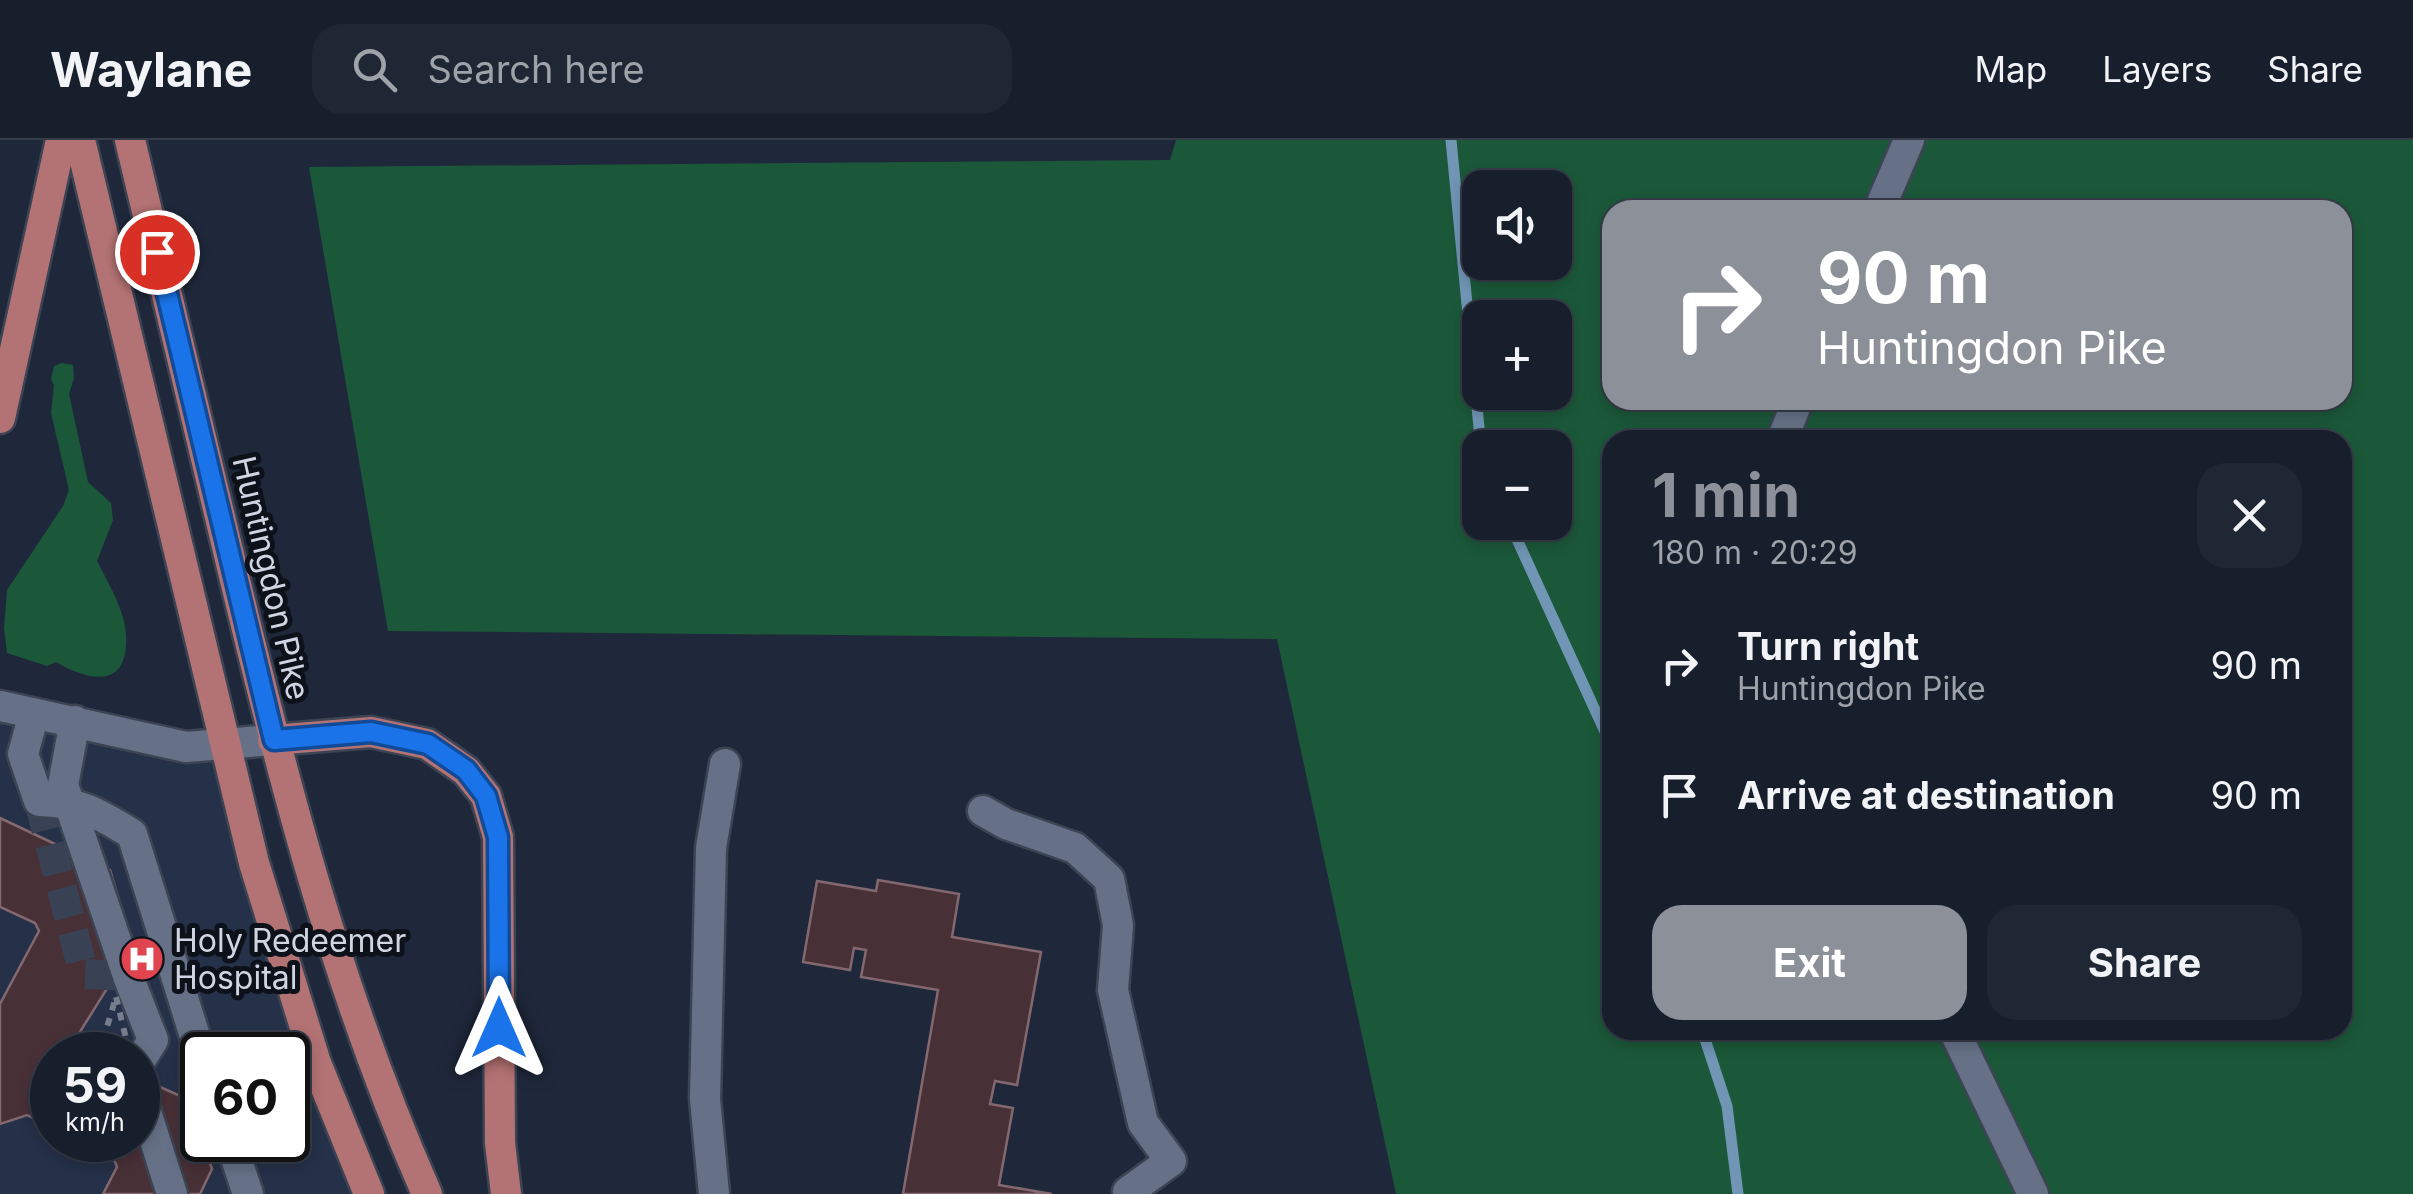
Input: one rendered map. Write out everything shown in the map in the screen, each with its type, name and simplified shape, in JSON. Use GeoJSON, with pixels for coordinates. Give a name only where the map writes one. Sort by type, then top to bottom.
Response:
{"type":"FeatureCollection","features":[{"type":"Feature","properties":{"kind":"main road"},"geometry":{"type":"LineString","coordinates":[[0,418],[61,140]]}},
{"type":"Feature","properties":{"kind":"main road"},"geometry":{"type":"LineString","coordinates":[[80,140],[254,863],[316,1062],[369,1194]]}},
{"type":"Feature","properties":{"kind":"main road","name":"Huntingdon Pike"},"geometry":{"type":"LineString","coordinates":[[130,140],[274,740],[330,944],[391,1112],[427,1194]]}},
{"type":"Feature","properties":{"kind":"main road"},"geometry":{"type":"LineString","coordinates":[[274,740],[371,732],[428,744],[466,770],[486,796],[498,837],[500,1143],[506,1194]]}},
{"type":"Feature","properties":{"kind":"lane"},"geometry":{"type":"LineString","coordinates":[[1883,200],[1909,140]]}},
{"type":"Feature","properties":{"kind":"lane"},"geometry":{"type":"LineString","coordinates":[[0,706],[186,747],[274,740]]}},
{"type":"Feature","properties":{"kind":"lane"},"geometry":{"type":"LineString","coordinates":[[34,714],[23,754],[39,800],[69,802],[92,810],[132,834],[194,1032]]}},
{"type":"Feature","properties":{"kind":"lane"},"geometry":{"type":"LineString","coordinates":[[75,721],[63,785],[150,1032]]}},
{"type":"Feature","properties":{"kind":"lane"},"geometry":{"type":"LineString","coordinates":[[714,1194],[705,1100],[710,886],[711,848],[725,764]]}},
{"type":"Feature","properties":{"kind":"lane"},"geometry":{"type":"LineString","coordinates":[[983,811],[1006,824],[1075,848],[1109,879],[1118,925],[1114,990],[1143,1123],[1171,1160],[1128,1192]]}},
{"type":"Feature","properties":{"kind":"lane"},"geometry":{"type":"LineString","coordinates":[[1959,1040],[2033,1194]]}},
{"type":"Feature","properties":{"kind":"lane"},"geometry":{"type":"LineString","coordinates":[[160,1156],[172,1194]]}},
{"type":"Feature","properties":{"kind":"lane"},"geometry":{"type":"LineString","coordinates":[[237,1162],[248,1194]]}},
{"type":"Feature","properties":{"kind":"shaded area","name":"Holy Redeemer Hospital"},"geometry":{"type":"Polygon","coordinates":[[[0,706],[224,744],[369,1194],[0,1194],[0,706]]]}},
{"type":"Feature","properties":{"kind":"green space"},"geometry":{"type":"Polygon","coordinates":[[[1176,140],[2413,140],[2413,1194],[1396,1194],[1277,639],[388,631],[309,167],[1170,160],[1176,140]]]}},
{"type":"Feature","properties":{"kind":"green space"},"geometry":{"type":"Polygon","coordinates":[[[73,365],[69,394],[88,482],[111,503],[113,520],[97,561],[119,606],[126,635],[121,665],[105,676],[82,674],[56,662],[47,666],[7,653],[7,590],[63,506],[69,490],[51,413],[51,379],[54,366],[73,365]]]}},
{"type":"Feature","properties":{"kind":"building"},"geometry":{"type":"Polygon","coordinates":[[[0,818],[110,870],[133,947],[80,1032],[30,1032],[30,1116],[0,1124],[0,1004],[39,931],[35,923],[0,907],[0,818]]]}},
{"type":"Feature","properties":{"kind":"building"},"geometry":{"type":"Polygon","coordinates":[[[878,880],[959,894],[952,937],[1041,952],[1017,1085],[995,1081],[990,1104],[1013,1108],[999,1185],[1052,1194],[903,1194],[938,990],[861,977],[866,950],[854,948],[850,970],[803,962],[817,881],[876,891],[878,880]]]}},
{"type":"Feature","properties":{"kind":"building"},"geometry":{"type":"Polygon","coordinates":[[[160,1087],[180,1096],[180,1162],[210,1162],[212,1169],[200,1194],[103,1194],[117,1167],[115,1162],[160,1162],[160,1087]]]}},
{"type":"Feature","properties":{"kind":"waterway"},"geometry":{"type":"LineString","coordinates":[[1451,140],[1479,430]]}},
{"type":"Feature","properties":{"kind":"waterway"},"geometry":{"type":"LineString","coordinates":[[1517,540],[1602,725]]}},
{"type":"Feature","properties":{"kind":"waterway"},"geometry":{"type":"LineString","coordinates":[[1705,1040],[1727,1106],[1738,1194]]}},
{"type":"Feature","properties":{"kind":"tunnel"},"geometry":{"type":"LineString","coordinates":[[39,801],[84,974],[128,976]]}},
{"type":"Feature","properties":{"kind":"place","name":"Holy Redeemer Hospital"},"geometry":{"type":"Point","coordinates":[142,959]}},
{"type":"Feature","properties":{"kind":"route"},"geometry":{"type":"LineString","coordinates":[[157,252],[274,740],[371,732],[428,744],[466,770],[486,796],[498,837],[499,1028]]}}]}
